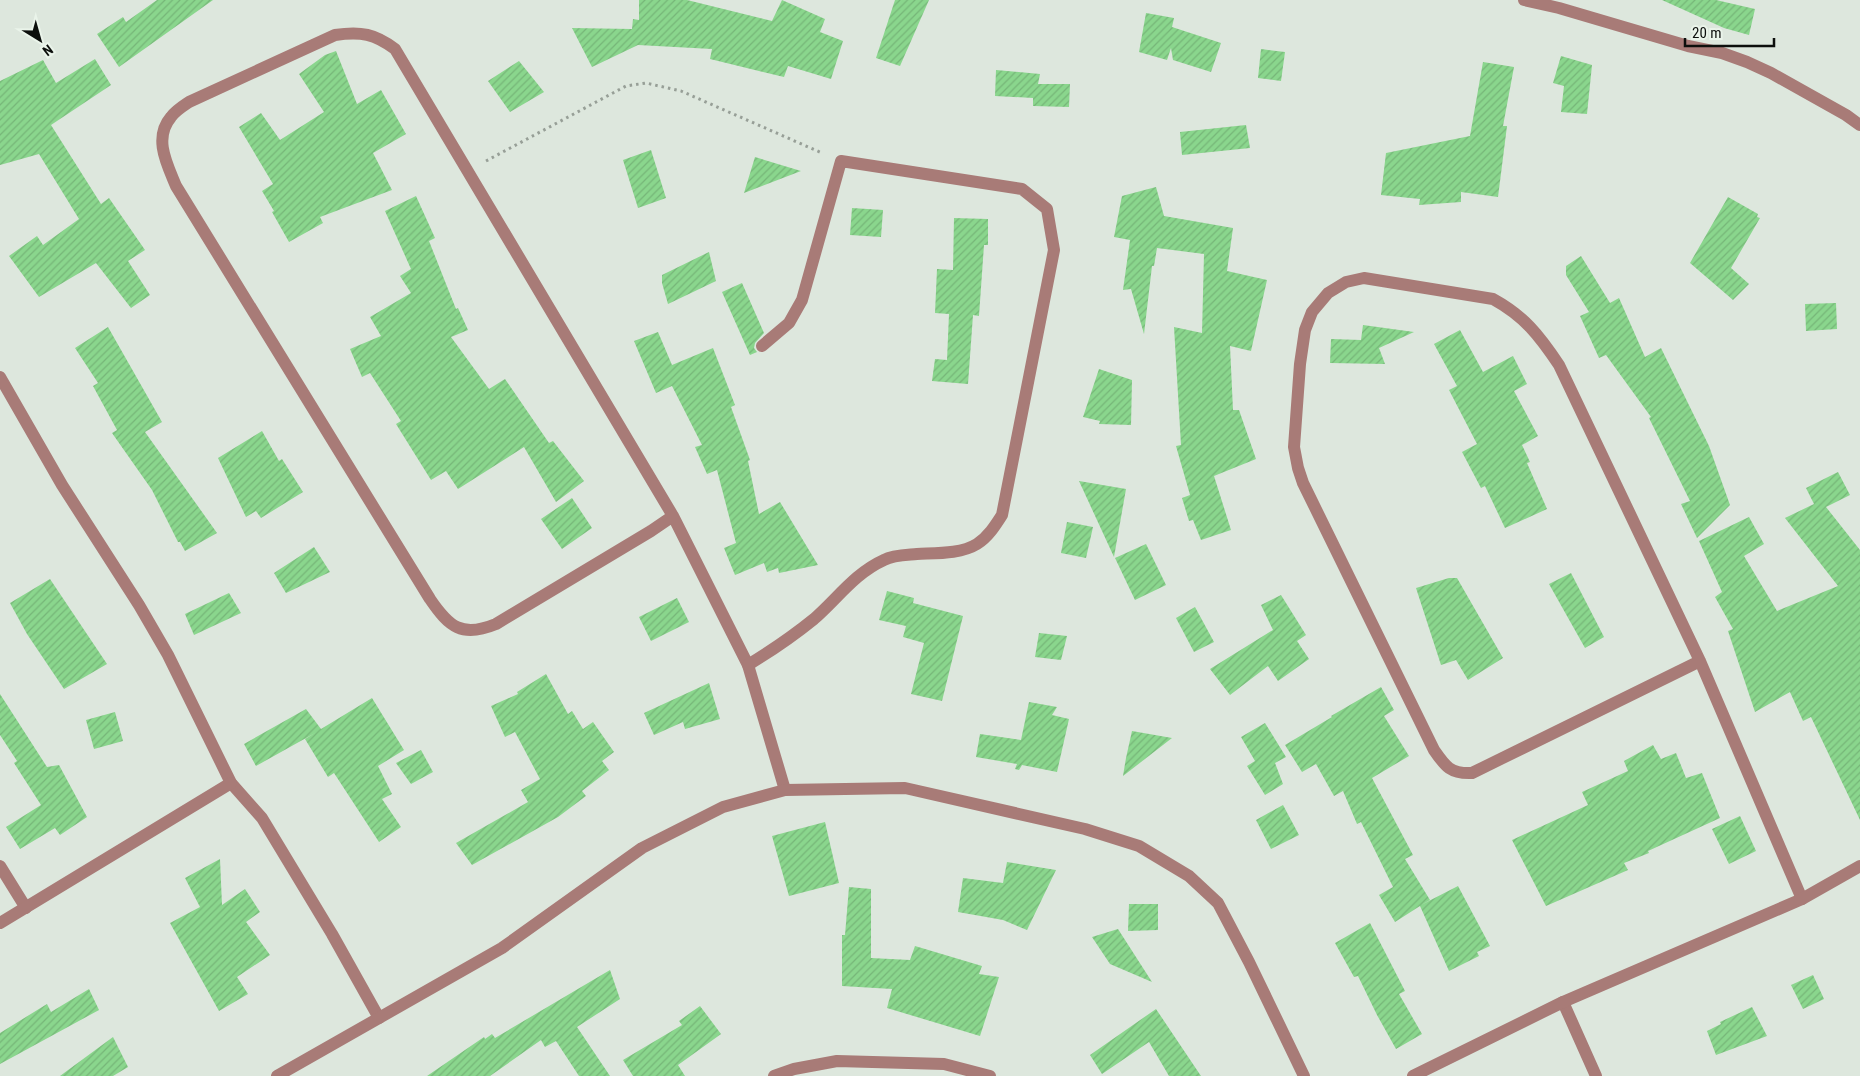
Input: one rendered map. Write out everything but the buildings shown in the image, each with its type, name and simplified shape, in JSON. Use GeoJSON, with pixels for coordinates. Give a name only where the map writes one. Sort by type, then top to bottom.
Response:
{"type":"FeatureCollection","features":[{"type":"Feature","properties":{"kind":"street"},"geometry":{"type":"LineString","coordinates":[[1524,0],[1559,8],[1688,46],[1722,53],[1747,62],[1771,73],[1846,115],[1860,125]]}},
{"type":"Feature","properties":{"kind":"street"},"geometry":{"type":"LineString","coordinates":[[673,516],[496,624],[480,630],[466,630],[452,624],[441,616],[176,186],[162,148],[163,128],[171,116],[189,102],[335,35],[353,33],[381,39],[395,49],[673,516],[748,665],[785,790]]}},
{"type":"Feature","properties":{"kind":"street"},"geometry":{"type":"LineString","coordinates":[[748,665],[779,646],[814,618],[852,580],[885,559],[963,550],[977,544],[990,532],[1002,516],[1054,250],[1046,209],[1022,189],[841,161],[802,300],[789,323],[762,346]]}},
{"type":"Feature","properties":{"kind":"street"},"geometry":{"type":"LineString","coordinates":[[1700,662],[1472,773],[1451,770],[1443,764],[1434,750],[1303,483],[1298,468],[1294,447],[1300,364],[1305,330],[1312,312],[1328,293],[1346,282],[1364,278],[1493,299],[1511,309],[1540,336],[1559,364],[1700,662],[1802,899]]}},
{"type":"Feature","properties":{"kind":"street"},"geometry":{"type":"LineString","coordinates":[[0,377],[62,485],[139,605],[168,656],[231,783],[262,818],[332,934],[379,1018]]}},
{"type":"Feature","properties":{"kind":"street"},"geometry":{"type":"LineString","coordinates":[[0,923],[231,783]]}},
{"type":"Feature","properties":{"kind":"street"},"geometry":{"type":"LineString","coordinates":[[277,1076],[502,948],[642,848],[723,807],[785,790],[906,788],[1085,829],[1139,846],[1190,876],[1218,904],[1249,962],[1304,1076]]}},
{"type":"Feature","properties":{"kind":"street"},"geometry":{"type":"LineString","coordinates":[[0,866],[26,908]]}},
{"type":"Feature","properties":{"kind":"street"},"geometry":{"type":"LineString","coordinates":[[1414,1076],[1563,1002],[1802,899],[1860,866]]}},
{"type":"Feature","properties":{"kind":"street"},"geometry":{"type":"LineString","coordinates":[[1563,1002],[1596,1076]]}},
{"type":"Feature","properties":{"kind":"street"},"geometry":{"type":"LineString","coordinates":[[774,1076],[794,1069],[837,1062],[944,1064],[990,1076]]}},
{"type":"Feature","properties":{"kind":"path"},"geometry":{"type":"LineString","coordinates":[[467,171],[620,88],[646,83],[681,91],[841,161]]}}]}
